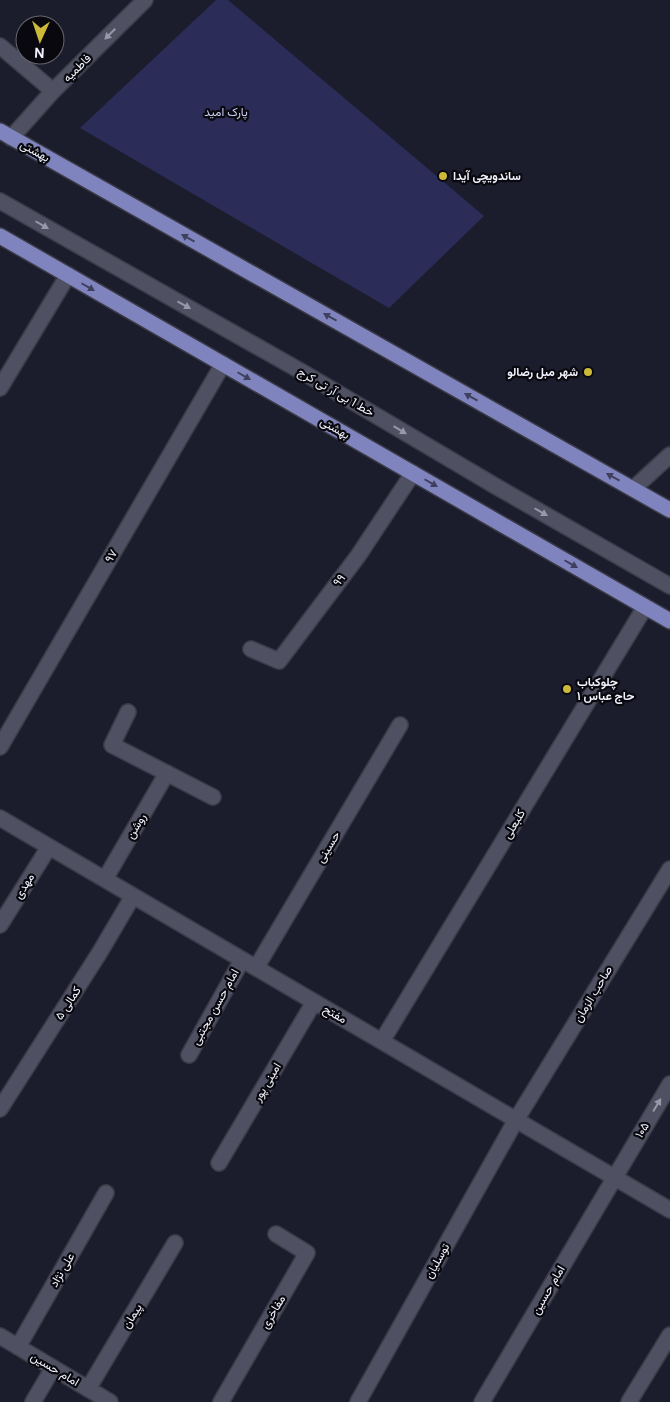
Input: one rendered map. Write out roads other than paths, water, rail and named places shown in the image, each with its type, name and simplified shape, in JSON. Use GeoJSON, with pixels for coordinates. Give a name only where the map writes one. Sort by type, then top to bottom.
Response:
{"type":"FeatureCollection","features":[{"type":"Feature","properties":{"kind":"main road","name":"بهشتی"},"geometry":{"type":"LineString","coordinates":[[5,135],[670,510]]}},
{"type":"Feature","properties":{"kind":"main road","name":"بهشتی"},"geometry":{"type":"LineString","coordinates":[[0,236],[670,621]]}},
{"type":"Feature","properties":{"kind":"street","name":"فاطمیه"},"geometry":{"type":"LineString","coordinates":[[5,135],[53,91],[145,0]]}},
{"type":"Feature","properties":{"kind":"street"},"geometry":{"type":"LineString","coordinates":[[0,46],[53,91]]}},
{"type":"Feature","properties":{"kind":"street","name":"خط 1 بی آر تی کرج"},"geometry":{"type":"LineString","coordinates":[[0,201],[304,373],[670,586]]}},
{"type":"Feature","properties":{"kind":"street"},"geometry":{"type":"LineString","coordinates":[[0,388],[68,275]]}},
{"type":"Feature","properties":{"kind":"street","name":"۹۷"},"geometry":{"type":"LineString","coordinates":[[0,747],[223,364]]}},
{"type":"Feature","properties":{"kind":"street"},"geometry":{"type":"LineString","coordinates":[[633,489],[670,456]]}},
{"type":"Feature","properties":{"kind":"street","name":"۹۹"},"geometry":{"type":"LineString","coordinates":[[251,649],[279,661],[358,556],[413,473]]}},
{"type":"Feature","properties":{"kind":"street","name":"کلبعلی"},"geometry":{"type":"LineString","coordinates":[[382,1042],[645,606]]}},
{"type":"Feature","properties":{"kind":"street"},"geometry":{"type":"LineString","coordinates":[[128,712],[112,745],[168,772],[213,798]]}},
{"type":"Feature","properties":{"kind":"street","name":"حسینی"},"geometry":{"type":"LineString","coordinates":[[256,968],[400,725]]}},
{"type":"Feature","properties":{"kind":"street","name":"روشن"},"geometry":{"type":"LineString","coordinates":[[105,880],[168,772]]}},
{"type":"Feature","properties":{"kind":"street","name":"مفتح"},"geometry":{"type":"LineString","coordinates":[[0,818],[670,1210]]}},
{"type":"Feature","properties":{"kind":"street","name":"مهدی"},"geometry":{"type":"LineString","coordinates":[[0,925],[49,847]]}},
{"type":"Feature","properties":{"kind":"street","name":"صاحب الزمان"},"geometry":{"type":"LineString","coordinates":[[516,1120],[670,869]]}},
{"type":"Feature","properties":{"kind":"street","name":"۵ کمالی"},"geometry":{"type":"LineString","coordinates":[[0,1109],[100,952],[133,896]]}},
{"type":"Feature","properties":{"kind":"street","name":"امام حسن مجتبی"},"geometry":{"type":"LineString","coordinates":[[189,1055],[242,960]]}},
{"type":"Feature","properties":{"kind":"street","name":"امینی پور"},"geometry":{"type":"LineString","coordinates":[[219,1163],[314,1002]]}},
{"type":"Feature","properties":{"kind":"street","name":"۱۰۵"},"geometry":{"type":"LineString","coordinates":[[614,1177],[670,1084]]}},
{"type":"Feature","properties":{"kind":"street","name":"توسلیان"},"geometry":{"type":"LineString","coordinates":[[358,1402],[516,1120]]}},
{"type":"Feature","properties":{"kind":"street","name":"امام حسین"},"geometry":{"type":"LineString","coordinates":[[482,1402],[614,1177]]}},
{"type":"Feature","properties":{"kind":"street","name":"علی نژاد"},"geometry":{"type":"LineString","coordinates":[[18,1347],[106,1193]]}},
{"type":"Feature","properties":{"kind":"street","name":"مفاخری"},"geometry":{"type":"LineString","coordinates":[[221,1402],[308,1253],[276,1234]]}},
{"type":"Feature","properties":{"kind":"street","name":"پیمان"},"geometry":{"type":"LineString","coordinates":[[88,1388],[175,1243]]}},
{"type":"Feature","properties":{"kind":"street"},"geometry":{"type":"LineString","coordinates":[[629,1402],[670,1335]]}},
{"type":"Feature","properties":{"kind":"street","name":"امام حسین"},"geometry":{"type":"LineString","coordinates":[[0,1336],[110,1402]]}},
{"type":"Feature","properties":{"kind":"street"},"geometry":{"type":"LineString","coordinates":[[33,1402],[52,1368]]}},
{"type":"Feature","properties":{"kind":"place","name":"ساندویچی آیدا"},"geometry":{"type":"Point","coordinates":[443,176]}},
{"type":"Feature","properties":{"kind":"place","name":"شهر مبل رضالو"},"geometry":{"type":"Point","coordinates":[588,372]}},
{"type":"Feature","properties":{"kind":"place","name":"چلوکباب حاج عباس ۱"},"geometry":{"type":"Point","coordinates":[567,689]}},
{"type":"Feature","properties":{"kind":"park label","name":"پارک امید"},"geometry":{"type":"Point","coordinates":[226,112]}}]}
